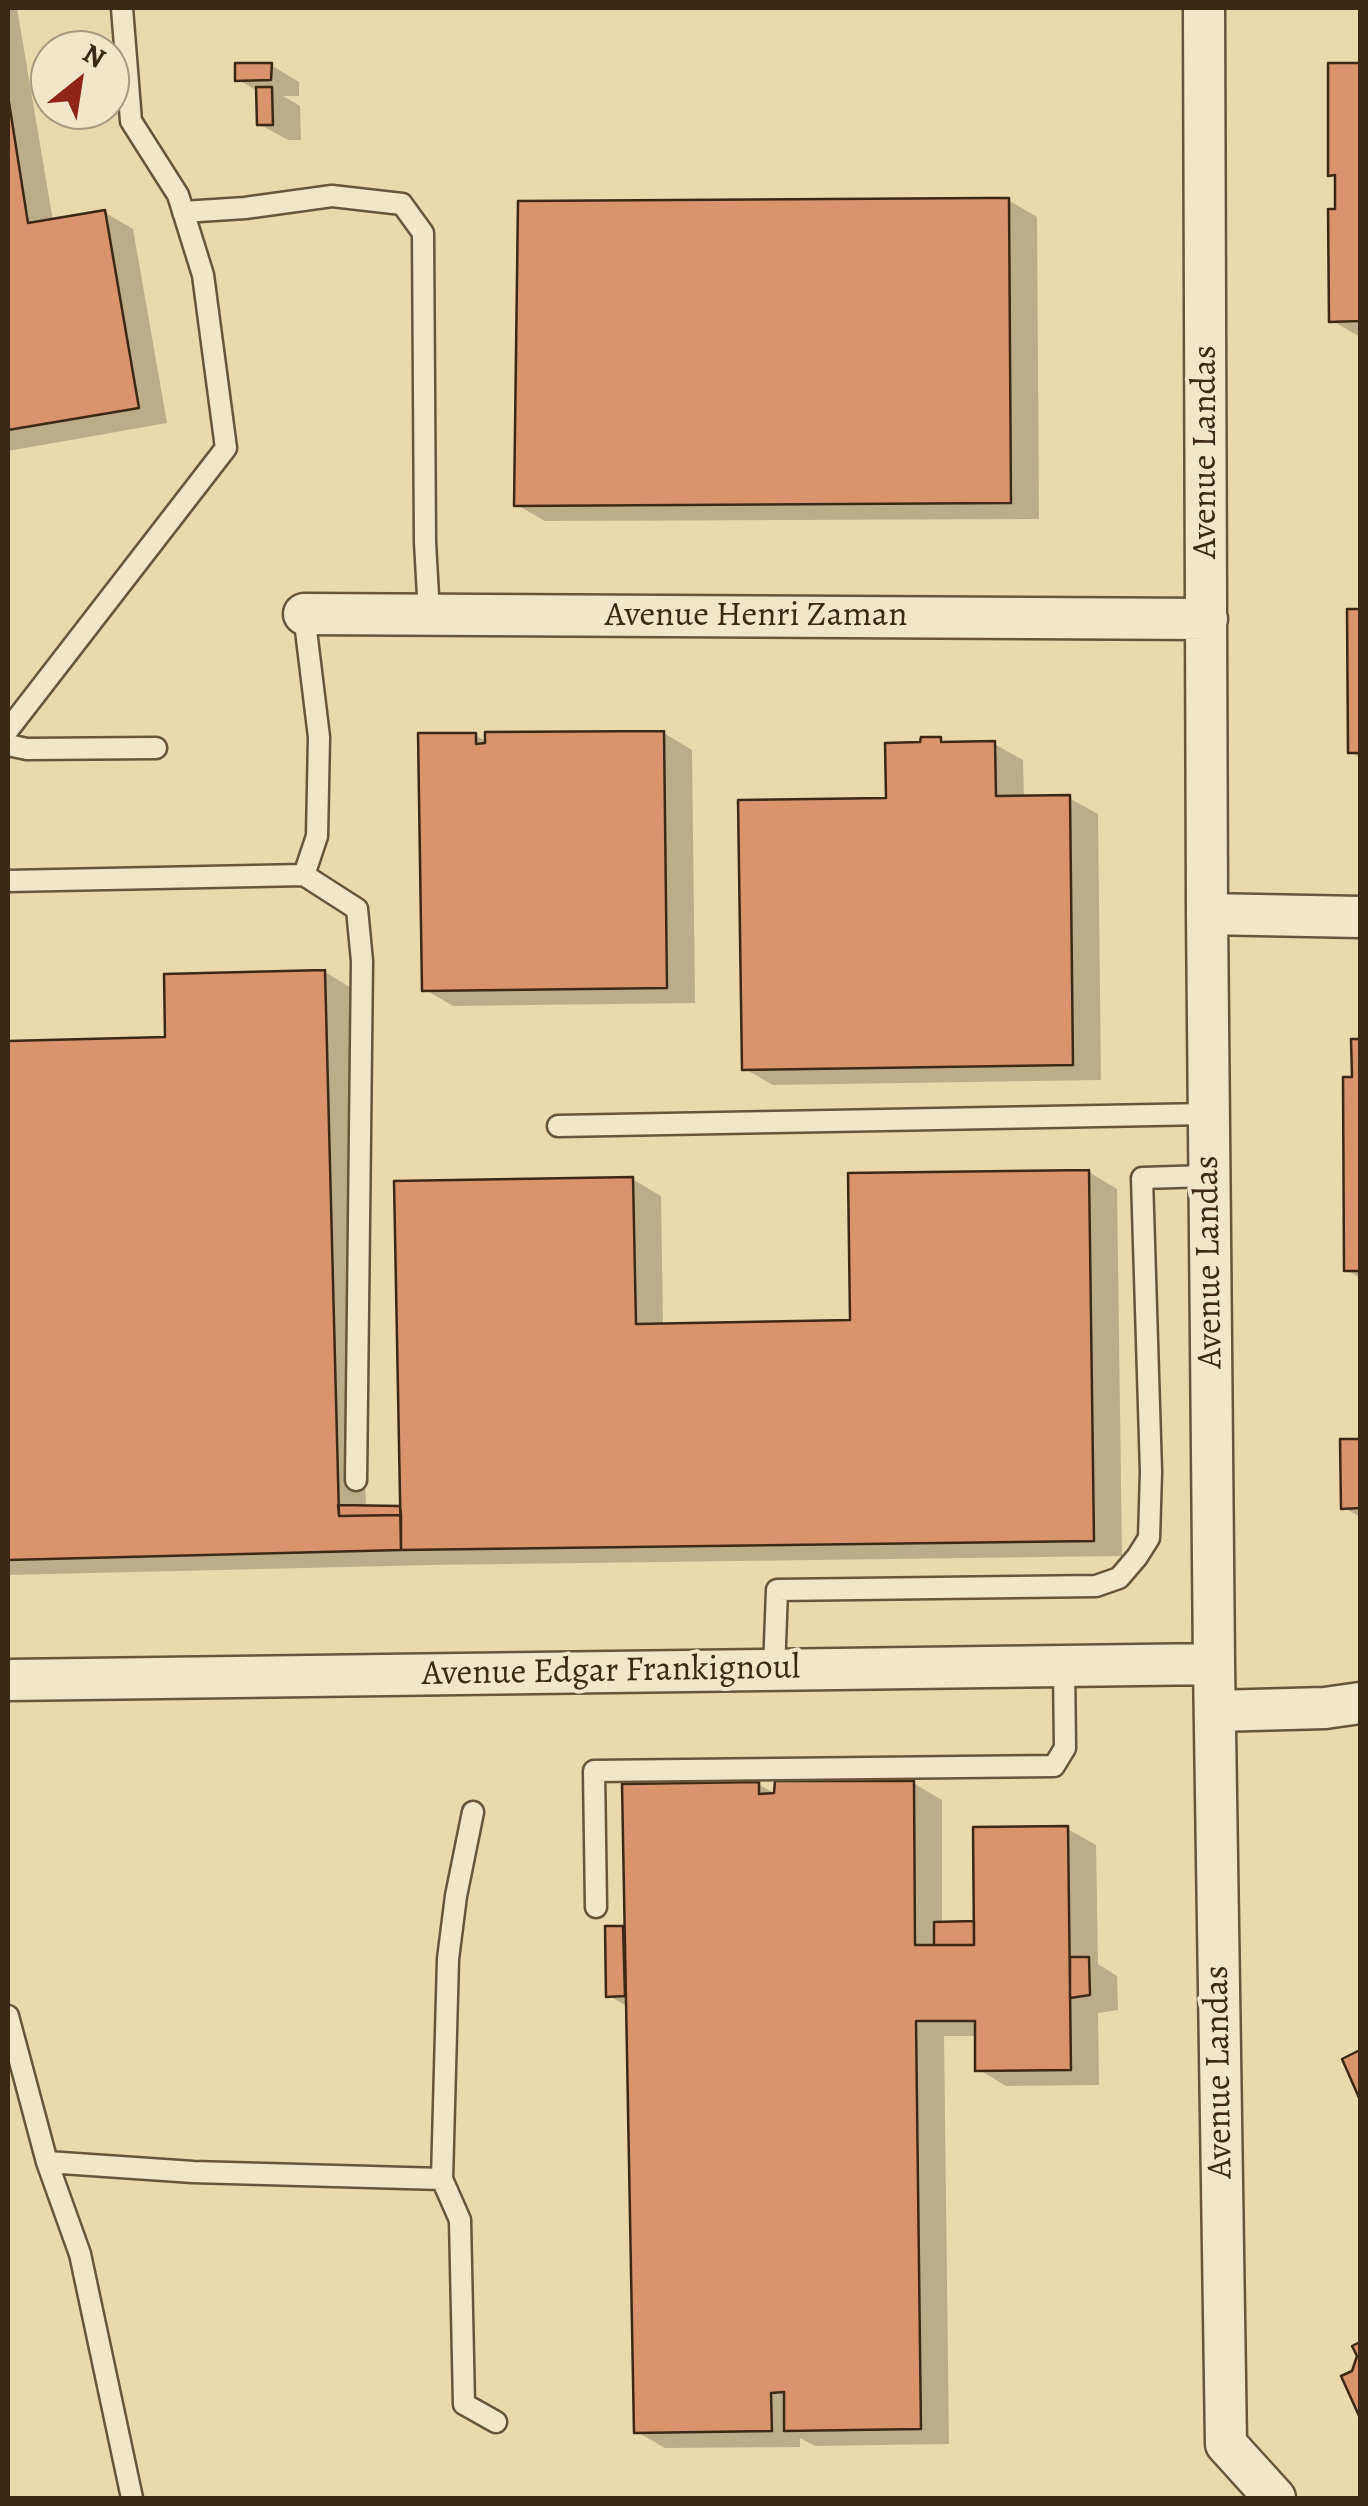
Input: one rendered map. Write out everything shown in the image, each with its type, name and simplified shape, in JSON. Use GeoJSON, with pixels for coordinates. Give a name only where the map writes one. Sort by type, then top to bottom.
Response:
{"type":"FeatureCollection","features":[{"type":"Feature","properties":{"kind":"street","name":"Avenue Landas"},"geometry":{"type":"LineString","coordinates":[[1204,8],[1206,914],[1226,2444],[1275,2498]]}},
{"type":"Feature","properties":{"kind":"street","name":"Avenue Henri Zaman"},"geometry":{"type":"LineString","coordinates":[[304,614],[1207,619]]}},
{"type":"Feature","properties":{"kind":"street"},"geometry":{"type":"LineString","coordinates":[[1206,914],[1360,917]]}},
{"type":"Feature","properties":{"kind":"street","name":"Avenue Edgar Frankignoul"},"geometry":{"type":"LineString","coordinates":[[8,1680],[1214,1664]]}},
{"type":"Feature","properties":{"kind":"street"},"geometry":{"type":"LineString","coordinates":[[1214,1711],[1325,1708],[1360,1703]]}},
{"type":"Feature","properties":{"kind":"lane"},"geometry":{"type":"LineString","coordinates":[[8,730],[226,448],[202,275],[178,195],[130,122],[122,8]]}},
{"type":"Feature","properties":{"kind":"lane"},"geometry":{"type":"LineString","coordinates":[[183,212],[332,196],[402,204],[423,233],[429,614]]}},
{"type":"Feature","properties":{"kind":"lane"},"geometry":{"type":"LineString","coordinates":[[304,614],[319,738],[317,836],[304,875]]}},
{"type":"Feature","properties":{"kind":"lane"},"geometry":{"type":"LineString","coordinates":[[8,745],[27,749],[156,748]]}},
{"type":"Feature","properties":{"kind":"lane"},"geometry":{"type":"LineString","coordinates":[[8,881],[304,875],[357,909],[362,961],[356,1480]]}},
{"type":"Feature","properties":{"kind":"lane"},"geometry":{"type":"LineString","coordinates":[[558,1126],[1208,1114]]}},
{"type":"Feature","properties":{"kind":"lane"},"geometry":{"type":"LineString","coordinates":[[774,1670],[777,1590],[1096,1586],[1119,1578],[1149,1538],[1151,1472],[1142,1178],[1209,1176]]}},
{"type":"Feature","properties":{"kind":"lane"},"geometry":{"type":"LineString","coordinates":[[596,1907],[594,1771],[1054,1766],[1065,1748],[1064,1666]]}},
{"type":"Feature","properties":{"kind":"lane"},"geometry":{"type":"LineString","coordinates":[[474,1812],[448,1958],[442,2179],[460,2220],[464,2404],[496,2422]]}},
{"type":"Feature","properties":{"kind":"lane"},"geometry":{"type":"LineString","coordinates":[[8,2016],[48,2162],[80,2254],[132,2498]]}},
{"type":"Feature","properties":{"kind":"lane"},"geometry":{"type":"LineString","coordinates":[[48,2162],[193,2172],[442,2179]]}},
{"type":"Feature","properties":{"kind":"building"},"geometry":{"type":"Polygon","coordinates":[[[235,63],[272,63],[271,80],[235,81],[235,63]]]}},
{"type":"Feature","properties":{"kind":"building"},"geometry":{"type":"Polygon","coordinates":[[[1328,63],[1360,63],[1360,321],[1329,322],[1328,209],[1335,209],[1335,175],[1328,176],[1328,63]]]}},
{"type":"Feature","properties":{"kind":"building"},"geometry":{"type":"Polygon","coordinates":[[[256,87],[272,87],[273,125],[257,125],[256,87]]]}},
{"type":"Feature","properties":{"kind":"building"},"geometry":{"type":"Polygon","coordinates":[[[8,96],[28,223],[105,210],[139,408],[8,430],[8,96]]]}},
{"type":"Feature","properties":{"kind":"building"},"geometry":{"type":"Polygon","coordinates":[[[1009,198],[1011,503],[514,506],[518,201],[1009,198]]]}},
{"type":"Feature","properties":{"kind":"building"},"geometry":{"type":"Polygon","coordinates":[[[1347,609],[1360,609],[1360,753],[1348,753],[1347,609]]]}},
{"type":"Feature","properties":{"kind":"building"},"geometry":{"type":"Polygon","coordinates":[[[664,731],[667,988],[422,991],[418,733],[476,733],[476,744],[485,743],[485,732],[664,731]]]}},
{"type":"Feature","properties":{"kind":"building"},"geometry":{"type":"Polygon","coordinates":[[[921,737],[941,737],[941,742],[995,741],[996,796],[1070,795],[1073,1065],[742,1070],[738,800],[886,798],[885,743],[920,742],[921,737]]]}},
{"type":"Feature","properties":{"kind":"building"},"geometry":{"type":"Polygon","coordinates":[[[325,970],[339,1516],[401,1515],[401,1550],[8,1560],[8,1041],[165,1037],[164,974],[325,970]]]}},
{"type":"Feature","properties":{"kind":"building"},"geometry":{"type":"Polygon","coordinates":[[[1351,1039],[1360,1039],[1360,1271],[1344,1271],[1343,1077],[1352,1077],[1351,1039]]]}},
{"type":"Feature","properties":{"kind":"building"},"geometry":{"type":"Polygon","coordinates":[[[1089,1170],[1094,1541],[401,1550],[394,1181],[633,1177],[636,1324],[850,1320],[848,1173],[1089,1170]]]}},
{"type":"Feature","properties":{"kind":"building"},"geometry":{"type":"Polygon","coordinates":[[[1340,1439],[1360,1439],[1360,1508],[1341,1509],[1340,1439]]]}},
{"type":"Feature","properties":{"kind":"building"},"geometry":{"type":"Polygon","coordinates":[[[338,1505],[400,1506],[401,1515],[339,1516],[338,1505]]]}},
{"type":"Feature","properties":{"kind":"building"},"geometry":{"type":"Polygon","coordinates":[[[775,1781],[914,1781],[915,1945],[974,1945],[973,1827],[1068,1826],[1071,2070],[975,2071],[975,2021],[916,2021],[921,2429],[784,2431],[784,2392],[771,2393],[772,2431],[634,2433],[622,1784],[759,1782],[759,1794],[774,1793],[775,1781]]]}},
{"type":"Feature","properties":{"kind":"building"},"geometry":{"type":"Polygon","coordinates":[[[974,1921],[974,1945],[934,1945],[934,1922],[974,1921]]]}},
{"type":"Feature","properties":{"kind":"building"},"geometry":{"type":"Polygon","coordinates":[[[605,1926],[623,1926],[625,1996],[606,1997],[605,1926]]]}},
{"type":"Feature","properties":{"kind":"building"},"geometry":{"type":"Polygon","coordinates":[[[1070,1957],[1089,1957],[1090,1995],[1070,1998],[1070,1957]]]}},
{"type":"Feature","properties":{"kind":"building"},"geometry":{"type":"Polygon","coordinates":[[[1360,2050],[1360,2100],[1342,2059],[1360,2050]]]}},
{"type":"Feature","properties":{"kind":"building"},"geometry":{"type":"Polygon","coordinates":[[[1360,2342],[1360,2418],[1341,2376],[1352,2371],[1357,2356],[1352,2346],[1360,2342]]]}}]}
